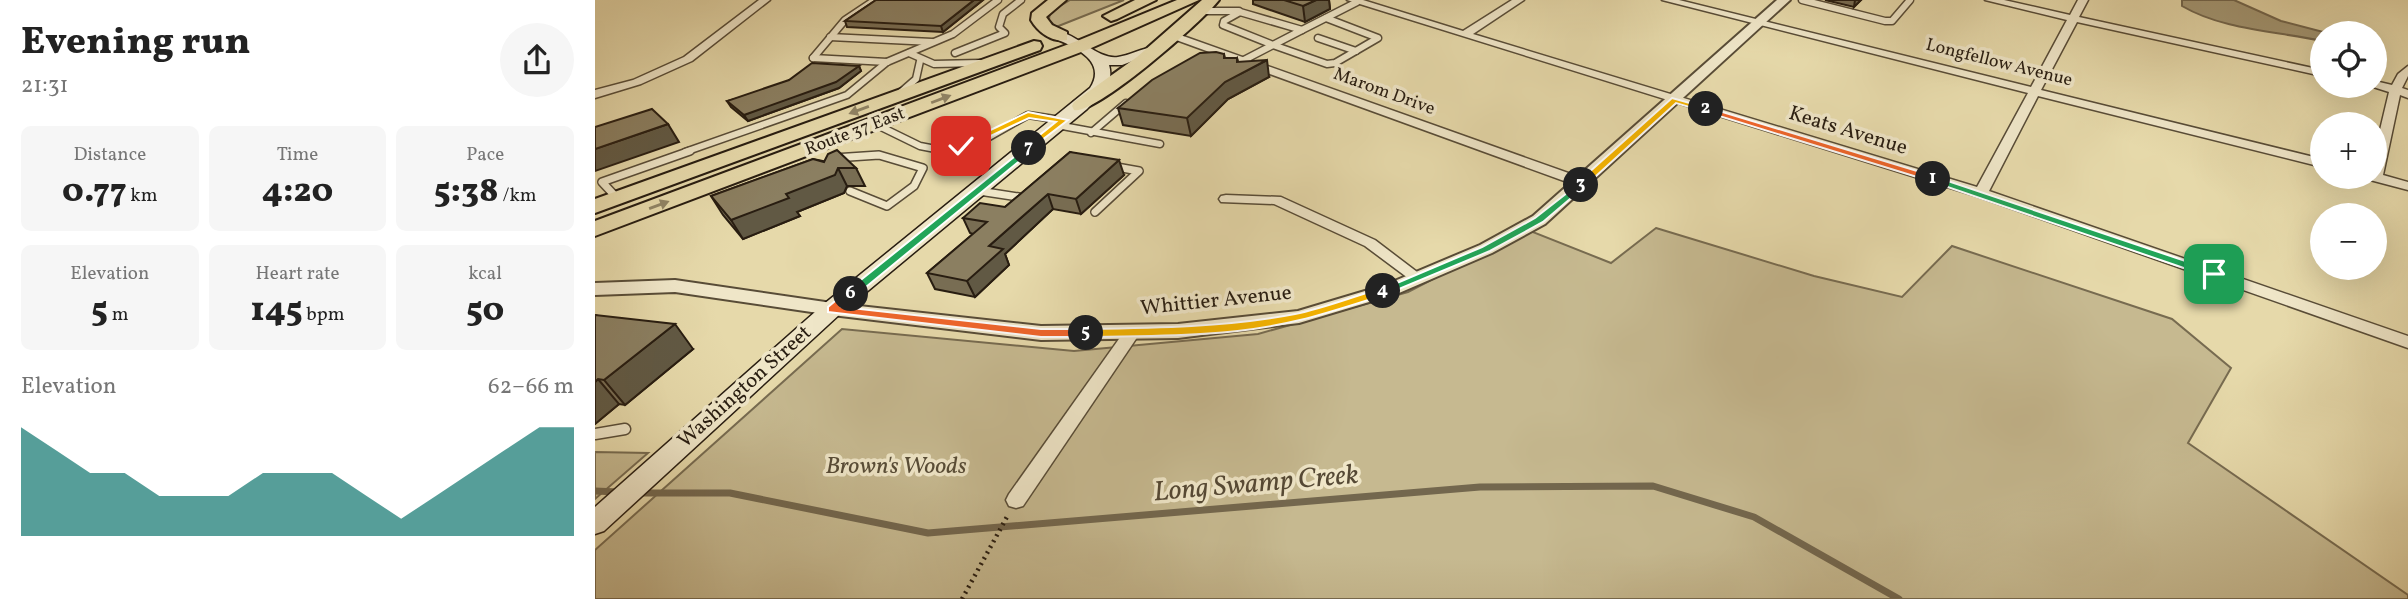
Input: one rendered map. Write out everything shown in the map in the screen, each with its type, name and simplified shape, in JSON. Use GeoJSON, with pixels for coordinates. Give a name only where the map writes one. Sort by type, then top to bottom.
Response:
{"type":"FeatureCollection","features":[{"type":"Feature","properties":{"kind":"highway"},"geometry":{"type":"LineString","coordinates":[[1058,0],[1038,16],[1039,23],[1061,36]]}},
{"type":"Feature","properties":{"kind":"highway","name":"Route 37 East"},"geometry":{"type":"LineString","coordinates":[[595,205],[1061,36],[1149,0]]}},
{"type":"Feature","properties":{"kind":"highway"},"geometry":{"type":"LineString","coordinates":[[1081,106],[1172,35],[1198,8]]}},
{"type":"Feature","properties":{"kind":"highway","name":"Route 37 East"},"geometry":{"type":"LineString","coordinates":[[595,229],[1083,45],[1198,8]]}},
{"type":"Feature","properties":{"kind":"main road"},"geometry":{"type":"LineString","coordinates":[[1061,36],[1083,45],[1098,59],[1117,62],[1151,51]]}},
{"type":"Feature","properties":{"kind":"main road","name":"Washington Street"},"geometry":{"type":"LineString","coordinates":[[595,523],[832,309],[1081,106],[1101,84],[1103,71],[1098,59]]}},
{"type":"Feature","properties":{"kind":"street"},"geometry":{"type":"LineString","coordinates":[[595,94],[637,82],[688,60],[765,0]]}},
{"type":"Feature","properties":{"kind":"street"},"geometry":{"type":"LineString","coordinates":[[1465,34],[1519,0]]}},
{"type":"Feature","properties":{"kind":"street","name":"Longfellow Avenue"},"geometry":{"type":"LineString","coordinates":[[1667,0],[2310,160]]}},
{"type":"Feature","properties":{"kind":"street","name":"Whittier Avenue"},"geometry":{"type":"LineString","coordinates":[[595,289],[639,285],[675,286],[832,309],[1041,333],[1132,333],[1255,324],[1299,317],[1416,278],[1486,249],[1539,220],[1784,0]]}},
{"type":"Feature","properties":{"kind":"street"},"geometry":{"type":"LineString","coordinates":[[1990,0],[2310,70]]}},
{"type":"Feature","properties":{"kind":"street"},"geometry":{"type":"LineString","coordinates":[[1981,194],[2083,0]]}},
{"type":"Feature","properties":{"kind":"street","name":"Keats Avenue"},"geometry":{"type":"LineString","coordinates":[[1354,1],[1981,194],[2408,342]]}},
{"type":"Feature","properties":{"kind":"street","name":"Marom Drive"},"geometry":{"type":"LineString","coordinates":[[1172,35],[1212,52],[1244,60],[1583,183]]}},
{"type":"Feature","properties":{"kind":"street"},"geometry":{"type":"LineString","coordinates":[[2387,139],[2402,91],[2403,73],[2408,69]]}},
{"type":"Feature","properties":{"kind":"street"},"geometry":{"type":"LineString","coordinates":[[2387,180],[2408,186]]}},
{"type":"Feature","properties":{"kind":"street"},"geometry":{"type":"LineString","coordinates":[[1226,199],[1276,200],[1370,243],[1416,278]]}},
{"type":"Feature","properties":{"kind":"street"},"geometry":{"type":"LineString","coordinates":[[1016,500],[1132,333]]}},
{"type":"Feature","properties":{"kind":"lane"},"geometry":{"type":"LineString","coordinates":[[875,0],[845,20],[813,58],[887,62]]}},
{"type":"Feature","properties":{"kind":"lane"},"geometry":{"type":"LineString","coordinates":[[616,197],[602,182],[847,95],[887,62],[953,34],[998,0]]}},
{"type":"Feature","properties":{"kind":"lane"},"geometry":{"type":"LineString","coordinates":[[955,52],[1005,33],[999,27],[998,20],[1005,11],[1021,0]]}},
{"type":"Feature","properties":{"kind":"lane"},"geometry":{"type":"LineString","coordinates":[[1802,0],[1892,21],[1910,0]]}},
{"type":"Feature","properties":{"kind":"lane"},"geometry":{"type":"LineString","coordinates":[[1244,60],[1354,1]]}},
{"type":"Feature","properties":{"kind":"lane"},"geometry":{"type":"LineString","coordinates":[[1198,8],[1240,12],[1302,30]]}},
{"type":"Feature","properties":{"kind":"lane"},"geometry":{"type":"LineString","coordinates":[[1240,12],[1224,21],[1223,25],[1327,64],[1335,63],[1378,36],[1326,18]]}},
{"type":"Feature","properties":{"kind":"lane"},"geometry":{"type":"LineString","coordinates":[[830,37],[935,43]]}},
{"type":"Feature","properties":{"kind":"lane"},"geometry":{"type":"LineString","coordinates":[[1318,38],[1356,51]]}},
{"type":"Feature","properties":{"kind":"lane"},"geometry":{"type":"LineString","coordinates":[[909,53],[920,61],[951,65],[993,61]]}},
{"type":"Feature","properties":{"kind":"lane"},"geometry":{"type":"LineString","coordinates":[[888,100],[916,79],[920,61]]}},
{"type":"Feature","properties":{"kind":"lane"},"geometry":{"type":"LineString","coordinates":[[1091,133],[1131,99]]}},
{"type":"Feature","properties":{"kind":"lane"},"geometry":{"type":"LineString","coordinates":[[875,124],[897,138],[914,141],[930,150],[946,151],[1014,124],[1028,115],[1061,122],[1091,133],[1160,144]]}},
{"type":"Feature","properties":{"kind":"lane"},"geometry":{"type":"LineString","coordinates":[[719,140],[739,153]]}},
{"type":"Feature","properties":{"kind":"lane"},"geometry":{"type":"LineString","coordinates":[[823,163],[834,158],[857,155],[913,162],[923,167],[921,178],[912,189],[887,206],[850,191]]}},
{"type":"Feature","properties":{"kind":"lane"},"geometry":{"type":"LineString","coordinates":[[1095,212],[1139,171],[1098,164]]}},
{"type":"Feature","properties":{"kind":"lane"},"geometry":{"type":"LineString","coordinates":[[976,190],[1026,198],[1035,190]]}},
{"type":"Feature","properties":{"kind":"lane"},"geometry":{"type":"LineString","coordinates":[[595,434],[625,429]]}},
{"type":"Feature","properties":{"kind":"path"},"geometry":{"type":"LineString","coordinates":[[962,599],[1016,500]]}},
{"type":"Feature","properties":{"kind":"green space"},"geometry":{"type":"Polygon","coordinates":[[[1070,0],[1124,0],[1056,27],[1049,20],[1050,12],[1070,0]]]}},
{"type":"Feature","properties":{"kind":"green space","name":"Brown's Woods"},"geometry":{"type":"Polygon","coordinates":[[[1656,228],[1814,276],[1902,297],[1952,246],[2172,319],[2231,368],[2188,443],[2408,595],[2408,599],[595,599],[595,550],[842,329],[1074,351],[1258,334],[1408,292],[1528,230],[1611,263],[1656,228]]]}},
{"type":"Feature","properties":{"kind":"green space"},"geometry":{"type":"Polygon","coordinates":[[[595,452],[648,453],[595,499],[595,452]]]}},
{"type":"Feature","properties":{"kind":"shaded area"},"geometry":{"type":"Polygon","coordinates":[[[2182,0],[2234,0],[2281,21],[2310,29],[2310,39],[2232,25],[2182,6],[2182,0]]]}},
{"type":"Feature","properties":{"kind":"building"},"geometry":{"type":"Polygon","coordinates":[[[876,0],[974,0],[941,26],[845,21],[876,0]]]}},
{"type":"Feature","properties":{"kind":"building"},"geometry":{"type":"Polygon","coordinates":[[[1284,0],[1316,0],[1303,6],[1284,0]]]}},
{"type":"Feature","properties":{"kind":"building"},"geometry":{"type":"Polygon","coordinates":[[[1200,53],[1224,54],[1224,58],[1237,58],[1237,62],[1267,60],[1225,82],[1187,118],[1118,108],[1152,80],[1200,53]]]}},
{"type":"Feature","properties":{"kind":"building"},"geometry":{"type":"Polygon","coordinates":[[[812,63],[859,66],[836,82],[744,115],[727,101],[789,80],[812,63]]]}},
{"type":"Feature","properties":{"kind":"building"},"geometry":{"type":"Polygon","coordinates":[[[652,109],[668,124],[595,149],[595,127],[652,109]]]}},
{"type":"Feature","properties":{"kind":"building"},"geometry":{"type":"Polygon","coordinates":[[[837,150],[856,168],[838,168],[835,175],[786,194],[789,198],[731,220],[711,196],[813,159],[824,162],[828,154],[837,150]]]}},
{"type":"Feature","properties":{"kind":"building"},"geometry":{"type":"Polygon","coordinates":[[[1070,152],[1119,160],[1076,199],[1048,194],[989,246],[1003,249],[967,281],[927,273],[987,222],[963,218],[980,203],[1005,207],[1070,152]]]}},
{"type":"Feature","properties":{"kind":"building"},"geometry":{"type":"Polygon","coordinates":[[[595,315],[675,324],[604,380],[598,379],[595,382],[595,315]]]}},
{"type":"Feature","properties":{"kind":"waterway","name":"Long Swamp Creek"},"geometry":{"type":"LineString","coordinates":[[639,493],[730,493],[928,533],[1480,487],[1653,486],[1754,517],[1899,599]]}},
{"type":"Feature","properties":{"kind":"waterway","name":"Long Swamp Creek"},"geometry":{"type":"LineString","coordinates":[[595,491],[618,492]]}},
{"type":"Feature","properties":{"kind":"route"},"geometry":{"type":"LineString","coordinates":[[961,146],[1014,124],[1028,115],[1064,120],[832,309],[1041,333],[1178,331],[1299,317],[1392,289],[1486,249],[1539,220],[1675,100],[1981,194],[2214,274]]}}]}
